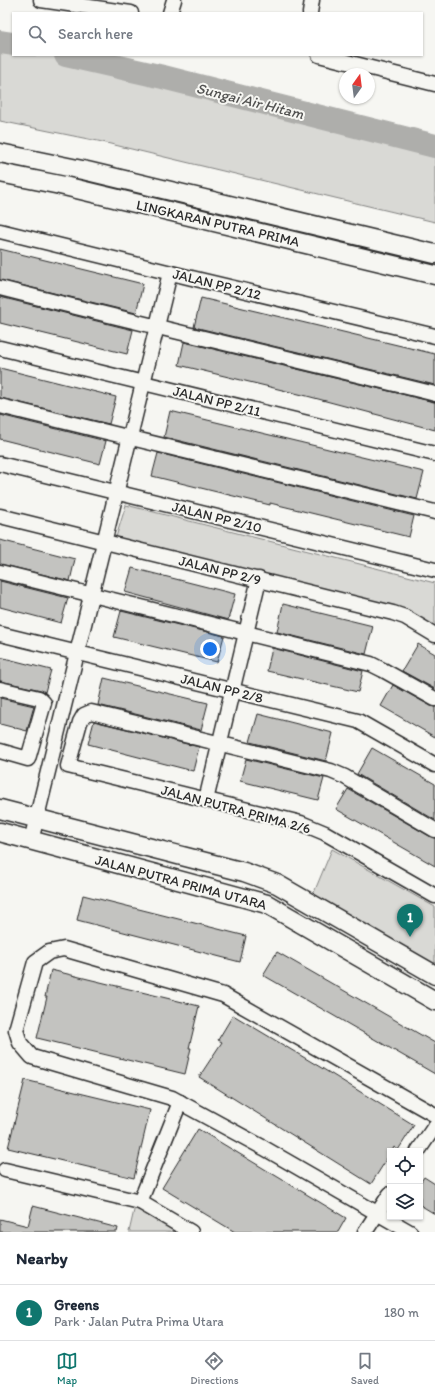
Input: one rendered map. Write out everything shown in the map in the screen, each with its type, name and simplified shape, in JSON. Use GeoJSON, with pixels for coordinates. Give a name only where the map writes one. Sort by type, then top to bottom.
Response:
{"type":"FeatureCollection","features":[{"type":"Feature","properties":{"kind":"main road","name":"LINGKARAN PUTRA PRIMA"},"geometry":{"type":"LineString","coordinates":[[0,153],[103,175],[435,254]]}},
{"type":"Feature","properties":{"kind":"main road","name":"LINGKARAN PUTRA PRIMA"},"geometry":{"type":"LineString","coordinates":[[0,172],[435,275]]}},
{"type":"Feature","properties":{"kind":"main road","name":"JALAN PUTRA PRIMA UTARA"},"geometry":{"type":"LineString","coordinates":[[0,809],[244,872],[277,884],[435,975]]}},
{"type":"Feature","properties":{"kind":"main road","name":"JALAN PUTRA PRIMA UTARA"},"geometry":{"type":"LineString","coordinates":[[0,832],[267,904],[435,1001]]}},
{"type":"Feature","properties":{"kind":"street"},"geometry":{"type":"LineString","coordinates":[[41,0],[88,3],[127,12]]}},
{"type":"Feature","properties":{"kind":"street"},"geometry":{"type":"LineString","coordinates":[[170,12],[174,0]]}},
{"type":"Feature","properties":{"kind":"street"},"geometry":{"type":"LineString","coordinates":[[310,12],[312,0]]}},
{"type":"Feature","properties":{"kind":"street"},"geometry":{"type":"LineString","coordinates":[[323,56],[435,84]]}},
{"type":"Feature","properties":{"kind":"street","name":"JALAN PP 2/12"},"geometry":{"type":"LineString","coordinates":[[0,230],[170,273],[435,336]]}},
{"type":"Feature","properties":{"kind":"street"},"geometry":{"type":"LineString","coordinates":[[30,841],[170,273]]}},
{"type":"Feature","properties":{"kind":"street"},"geometry":{"type":"LineString","coordinates":[[0,288],[157,328],[435,394]]}},
{"type":"Feature","properties":{"kind":"street","name":"JALAN PP 2/11"},"geometry":{"type":"LineString","coordinates":[[0,348],[435,454]]}},
{"type":"Feature","properties":{"kind":"street"},"geometry":{"type":"LineString","coordinates":[[0,406],[435,512]]}},
{"type":"Feature","properties":{"kind":"street","name":"JALAN PP 2/10"},"geometry":{"type":"LineString","coordinates":[[0,464],[435,570]]}},
{"type":"Feature","properties":{"kind":"street","name":"JALAN PP 2/9"},"geometry":{"type":"LineString","coordinates":[[0,516],[393,613],[435,635]]}},
{"type":"Feature","properties":{"kind":"street"},"geometry":{"type":"LineString","coordinates":[[0,572],[371,664],[435,699]]}},
{"type":"Feature","properties":{"kind":"street"},"geometry":{"type":"LineString","coordinates":[[206,800],[259,579]]}},
{"type":"Feature","properties":{"kind":"street","name":"JALAN PP 2/8"},"geometry":{"type":"LineString","coordinates":[[0,634],[358,721],[435,765]]}},
{"type":"Feature","properties":{"kind":"street"},"geometry":{"type":"LineString","coordinates":[[0,689],[39,698],[44,703],[28,759],[0,751]]}},
{"type":"Feature","properties":{"kind":"street","name":"JALAN PUTRA PRIMA 2/6"},"geometry":{"type":"LineString","coordinates":[[219,744],[91,712],[84,716],[80,722],[68,766],[301,824],[325,833],[435,896]]}},
{"type":"Feature","properties":{"kind":"street"},"geometry":{"type":"LineString","coordinates":[[219,744],[331,771],[345,777],[435,830]]}},
{"type":"Feature","properties":{"kind":"street"},"geometry":{"type":"LineString","coordinates":[[410,1232],[264,1148],[172,1098],[32,1057],[20,1043],[16,1030],[35,962],[49,952],[64,949],[223,995],[435,1115]]}},
{"type":"Feature","properties":{"kind":"street"},"geometry":{"type":"LineString","coordinates":[[140,1202],[180,1102]]}},
{"type":"Feature","properties":{"kind":"street"},"geometry":{"type":"LineString","coordinates":[[420,1148],[435,1126]]}},
{"type":"Feature","properties":{"kind":"street"},"geometry":{"type":"LineString","coordinates":[[5,1170],[140,1202],[191,1232]]}},
{"type":"Feature","properties":{"kind":"street"},"geometry":{"type":"LineString","coordinates":[[365,1232],[387,1198]]}},
{"type":"Feature","properties":{"kind":"shaded area"},"geometry":{"type":"Polygon","coordinates":[[[0,40],[12,43],[12,56],[77,56],[115,64],[435,141],[435,222],[98,141],[0,121],[0,40]]]}},
{"type":"Feature","properties":{"kind":"shaded area"},"geometry":{"type":"Polygon","coordinates":[[[126,505],[435,583],[435,628],[116,537],[126,505]]]}},
{"type":"Feature","properties":{"kind":"shaded area"},"geometry":{"type":"Polygon","coordinates":[[[332,849],[435,907],[435,967],[313,895],[332,849]]]}},
{"type":"Feature","properties":{"kind":"shaded area"},"geometry":{"type":"Polygon","coordinates":[[[135,1206],[181,1232],[129,1232],[135,1206]]]}},
{"type":"Feature","properties":{"kind":"building"},"geometry":{"type":"Polygon","coordinates":[[[0,249],[143,284],[136,313],[0,280],[0,249]]]}},
{"type":"Feature","properties":{"kind":"building"},"geometry":{"type":"Polygon","coordinates":[[[0,297],[133,330],[127,354],[0,323],[0,297]]]}},
{"type":"Feature","properties":{"kind":"building"},"geometry":{"type":"Polygon","coordinates":[[[201,298],[435,354],[435,385],[194,327],[201,298]]]}},
{"type":"Feature","properties":{"kind":"building"},"geometry":{"type":"Polygon","coordinates":[[[184,342],[435,402],[435,430],[307,396],[179,365],[184,342]]]}},
{"type":"Feature","properties":{"kind":"building"},"geometry":{"type":"Polygon","coordinates":[[[0,368],[116,397],[109,424],[0,398],[0,368]]]}},
{"type":"Feature","properties":{"kind":"building"},"geometry":{"type":"Polygon","coordinates":[[[170,411],[424,472],[417,499],[164,437],[170,411]]]}},
{"type":"Feature","properties":{"kind":"building"},"geometry":{"type":"Polygon","coordinates":[[[0,415],[106,441],[100,464],[0,439],[0,415]]]}},
{"type":"Feature","properties":{"kind":"building"},"geometry":{"type":"Polygon","coordinates":[[[158,453],[414,516],[409,537],[152,476],[158,453]]]}},
{"type":"Feature","properties":{"kind":"building"},"geometry":{"type":"Polygon","coordinates":[[[0,540],[75,559],[70,581],[0,564],[0,540]]]}},
{"type":"Feature","properties":{"kind":"building"},"geometry":{"type":"Polygon","coordinates":[[[132,568],[235,594],[228,620],[125,592],[132,568]]]}},
{"type":"Feature","properties":{"kind":"building"},"geometry":{"type":"Polygon","coordinates":[[[0,581],[68,598],[61,623],[0,607],[0,581]]]}},
{"type":"Feature","properties":{"kind":"building"},"geometry":{"type":"Polygon","coordinates":[[[283,604],[373,626],[366,654],[277,632],[283,604]]]}},
{"type":"Feature","properties":{"kind":"building"},"geometry":{"type":"Polygon","coordinates":[[[121,611],[224,636],[217,662],[114,637],[121,611]]]}},
{"type":"Feature","properties":{"kind":"building"},"geometry":{"type":"Polygon","coordinates":[[[418,644],[435,654],[435,689],[402,671],[418,644]]]}},
{"type":"Feature","properties":{"kind":"building"},"geometry":{"type":"Polygon","coordinates":[[[272,648],[363,671],[358,692],[267,671],[272,648]]]}},
{"type":"Feature","properties":{"kind":"building"},"geometry":{"type":"Polygon","coordinates":[[[0,657],[51,670],[45,692],[0,681],[0,657]]]}},
{"type":"Feature","properties":{"kind":"building"},"geometry":{"type":"Polygon","coordinates":[[[104,678],[208,703],[201,730],[98,705],[104,678]]]}},
{"type":"Feature","properties":{"kind":"building"},"geometry":{"type":"Polygon","coordinates":[[[393,685],[435,707],[435,737],[381,706],[393,685]]]}},
{"type":"Feature","properties":{"kind":"building"},"geometry":{"type":"Polygon","coordinates":[[[0,698],[34,706],[27,731],[0,724],[0,698]]]}},
{"type":"Feature","properties":{"kind":"building"},"geometry":{"type":"Polygon","coordinates":[[[258,714],[333,733],[326,761],[250,742],[258,714]]]}},
{"type":"Feature","properties":{"kind":"building"},"geometry":{"type":"Polygon","coordinates":[[[94,721],[199,747],[193,771],[88,744],[94,721]]]}},
{"type":"Feature","properties":{"kind":"building"},"geometry":{"type":"Polygon","coordinates":[[[372,748],[435,784],[435,820],[357,774],[372,748]]]}},
{"type":"Feature","properties":{"kind":"building"},"geometry":{"type":"Polygon","coordinates":[[[246,759],[324,778],[318,800],[240,781],[246,759]]]}},
{"type":"Feature","properties":{"kind":"building"},"geometry":{"type":"Polygon","coordinates":[[[348,789],[435,838],[435,866],[336,809],[348,789]]]}},
{"type":"Feature","properties":{"kind":"building"},"geometry":{"type":"Polygon","coordinates":[[[83,895],[246,936],[240,962],[77,920],[83,895]]]}},
{"type":"Feature","properties":{"kind":"building"},"geometry":{"type":"Polygon","coordinates":[[[277,952],[435,1043],[435,1074],[263,975],[277,952]]]}},
{"type":"Feature","properties":{"kind":"building"},"geometry":{"type":"Polygon","coordinates":[[[51,970],[199,1006],[189,1048],[191,1048],[185,1074],[37,1038],[47,997],[45,997],[51,970]]]}},
{"type":"Feature","properties":{"kind":"building"},"geometry":{"type":"Polygon","coordinates":[[[233,1015],[414,1125],[399,1148],[387,1148],[387,1159],[371,1184],[199,1077],[222,1042],[218,1040],[233,1015]]]}},
{"type":"Feature","properties":{"kind":"building"},"geometry":{"type":"Polygon","coordinates":[[[25,1080],[150,1110],[134,1178],[8,1148],[25,1080]]]}},
{"type":"Feature","properties":{"kind":"building"},"geometry":{"type":"Polygon","coordinates":[[[198,1129],[346,1218],[338,1232],[235,1232],[162,1188],[198,1129]]]}},
{"type":"Feature","properties":{"kind":"building"},"geometry":{"type":"Polygon","coordinates":[[[424,1177],[435,1184],[435,1214],[423,1207],[424,1177]]]}},
{"type":"Feature","properties":{"kind":"building"},"geometry":{"type":"Polygon","coordinates":[[[33,1206],[118,1228],[117,1232],[0,1232],[0,1219],[28,1226],[33,1206]]]}},
{"type":"Feature","properties":{"kind":"waterway","name":"Sungai Air Hitam"},"geometry":{"type":"LineString","coordinates":[[0,42],[12,44]]}},
{"type":"Feature","properties":{"kind":"waterway","name":"Sungai Air Hitam"},"geometry":{"type":"LineString","coordinates":[[70,56],[163,77],[435,146]]}},
{"type":"Feature","properties":{"kind":"place","name":"Greens"},"geometry":{"type":"Point","coordinates":[410,937]}}]}
